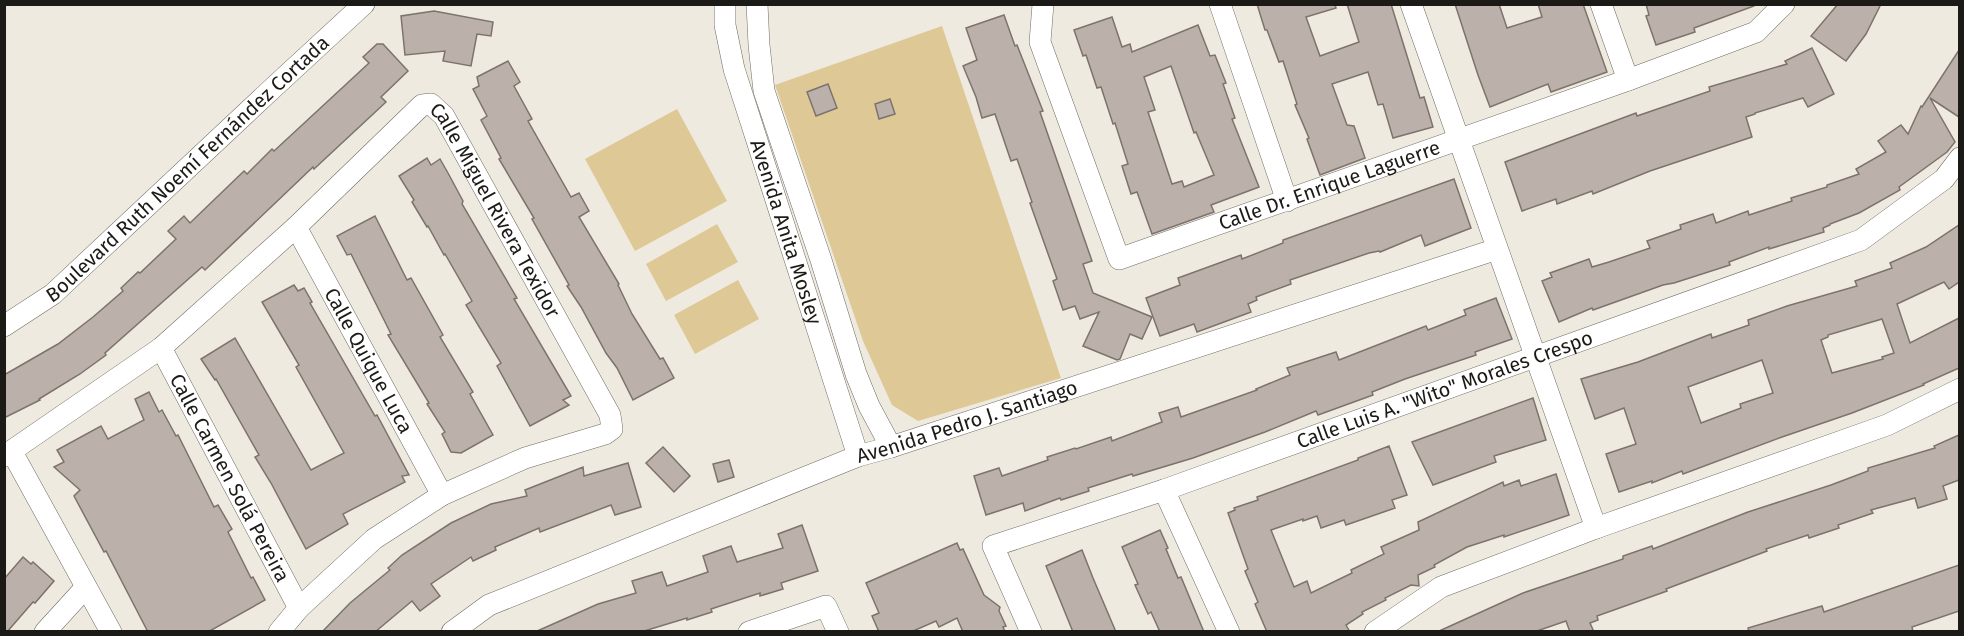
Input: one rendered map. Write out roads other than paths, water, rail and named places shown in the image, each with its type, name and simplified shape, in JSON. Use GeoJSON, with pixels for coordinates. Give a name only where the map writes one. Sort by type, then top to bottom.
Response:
{"type":"FeatureCollection","features":[{"type":"Feature","properties":{"kind":"street","name":"Boulevard Ruth Noemí Fernández Cortada"},"geometry":{"type":"LineString","coordinates":[[4,326],[53,294],[364,4]]}},
{"type":"Feature","properties":{"kind":"street","name":"Avenida Anita Mosley"},"geometry":{"type":"LineString","coordinates":[[725,4],[725,25],[734,69],[858,456]]}},
{"type":"Feature","properties":{"kind":"street","name":"Avenida Anita Mosley"},"geometry":{"type":"LineString","coordinates":[[757,4],[764,91],[821,260],[856,374],[869,406],[891,447]]}},
{"type":"Feature","properties":{"kind":"street","name":"Calle Dr. Enrique Laguerre"},"geometry":{"type":"LineString","coordinates":[[1043,4],[1040,42],[1119,260],[1628,80],[1756,32],[1784,4]]}},
{"type":"Feature","properties":{"kind":"street"},"geometry":{"type":"LineString","coordinates":[[1220,4],[1287,201]]}},
{"type":"Feature","properties":{"kind":"street"},"geometry":{"type":"LineString","coordinates":[[1411,4],[1596,528]]}},
{"type":"Feature","properties":{"kind":"street"},"geometry":{"type":"LineString","coordinates":[[1601,4],[1628,80]]}},
{"type":"Feature","properties":{"kind":"street","name":"Calle Miguel Rivera Texidor"},"geometry":{"type":"LineString","coordinates":[[8,454],[161,348],[296,226],[422,105],[431,104],[444,116],[610,415],[612,429],[605,434],[525,458],[442,495],[374,539],[299,608],[279,632]]}},
{"type":"Feature","properties":{"kind":"street","name":"Calle Luis A. \"Wito\" Morales Crespo"},"geometry":{"type":"LineString","coordinates":[[1031,632],[993,546],[1164,490],[1861,240],[1944,179],[1959,158]]}},
{"type":"Feature","properties":{"kind":"street","name":"Calle Quique Luca"},"geometry":{"type":"LineString","coordinates":[[296,226],[442,495]]}},
{"type":"Feature","properties":{"kind":"street","name":"Avenida Pedro J. Santiago"},"geometry":{"type":"LineString","coordinates":[[452,632],[489,604],[858,456],[1497,249]]}},
{"type":"Feature","properties":{"kind":"street","name":"Calle Carmen Solá Pereira"},"geometry":{"type":"LineString","coordinates":[[161,348],[299,608]]}},
{"type":"Feature","properties":{"kind":"street"},"geometry":{"type":"LineString","coordinates":[[1375,632],[1441,587],[1596,528],[1887,425],[1959,389]]}},
{"type":"Feature","properties":{"kind":"street"},"geometry":{"type":"LineString","coordinates":[[8,454],[111,632]]}},
{"type":"Feature","properties":{"kind":"street"},"geometry":{"type":"LineString","coordinates":[[1164,490],[1229,632]]}},
{"type":"Feature","properties":{"kind":"street"},"geometry":{"type":"LineString","coordinates":[[45,632],[87,587]]}},
{"type":"Feature","properties":{"kind":"street"},"geometry":{"type":"LineString","coordinates":[[749,632],[826,606],[838,632]]}}]}
